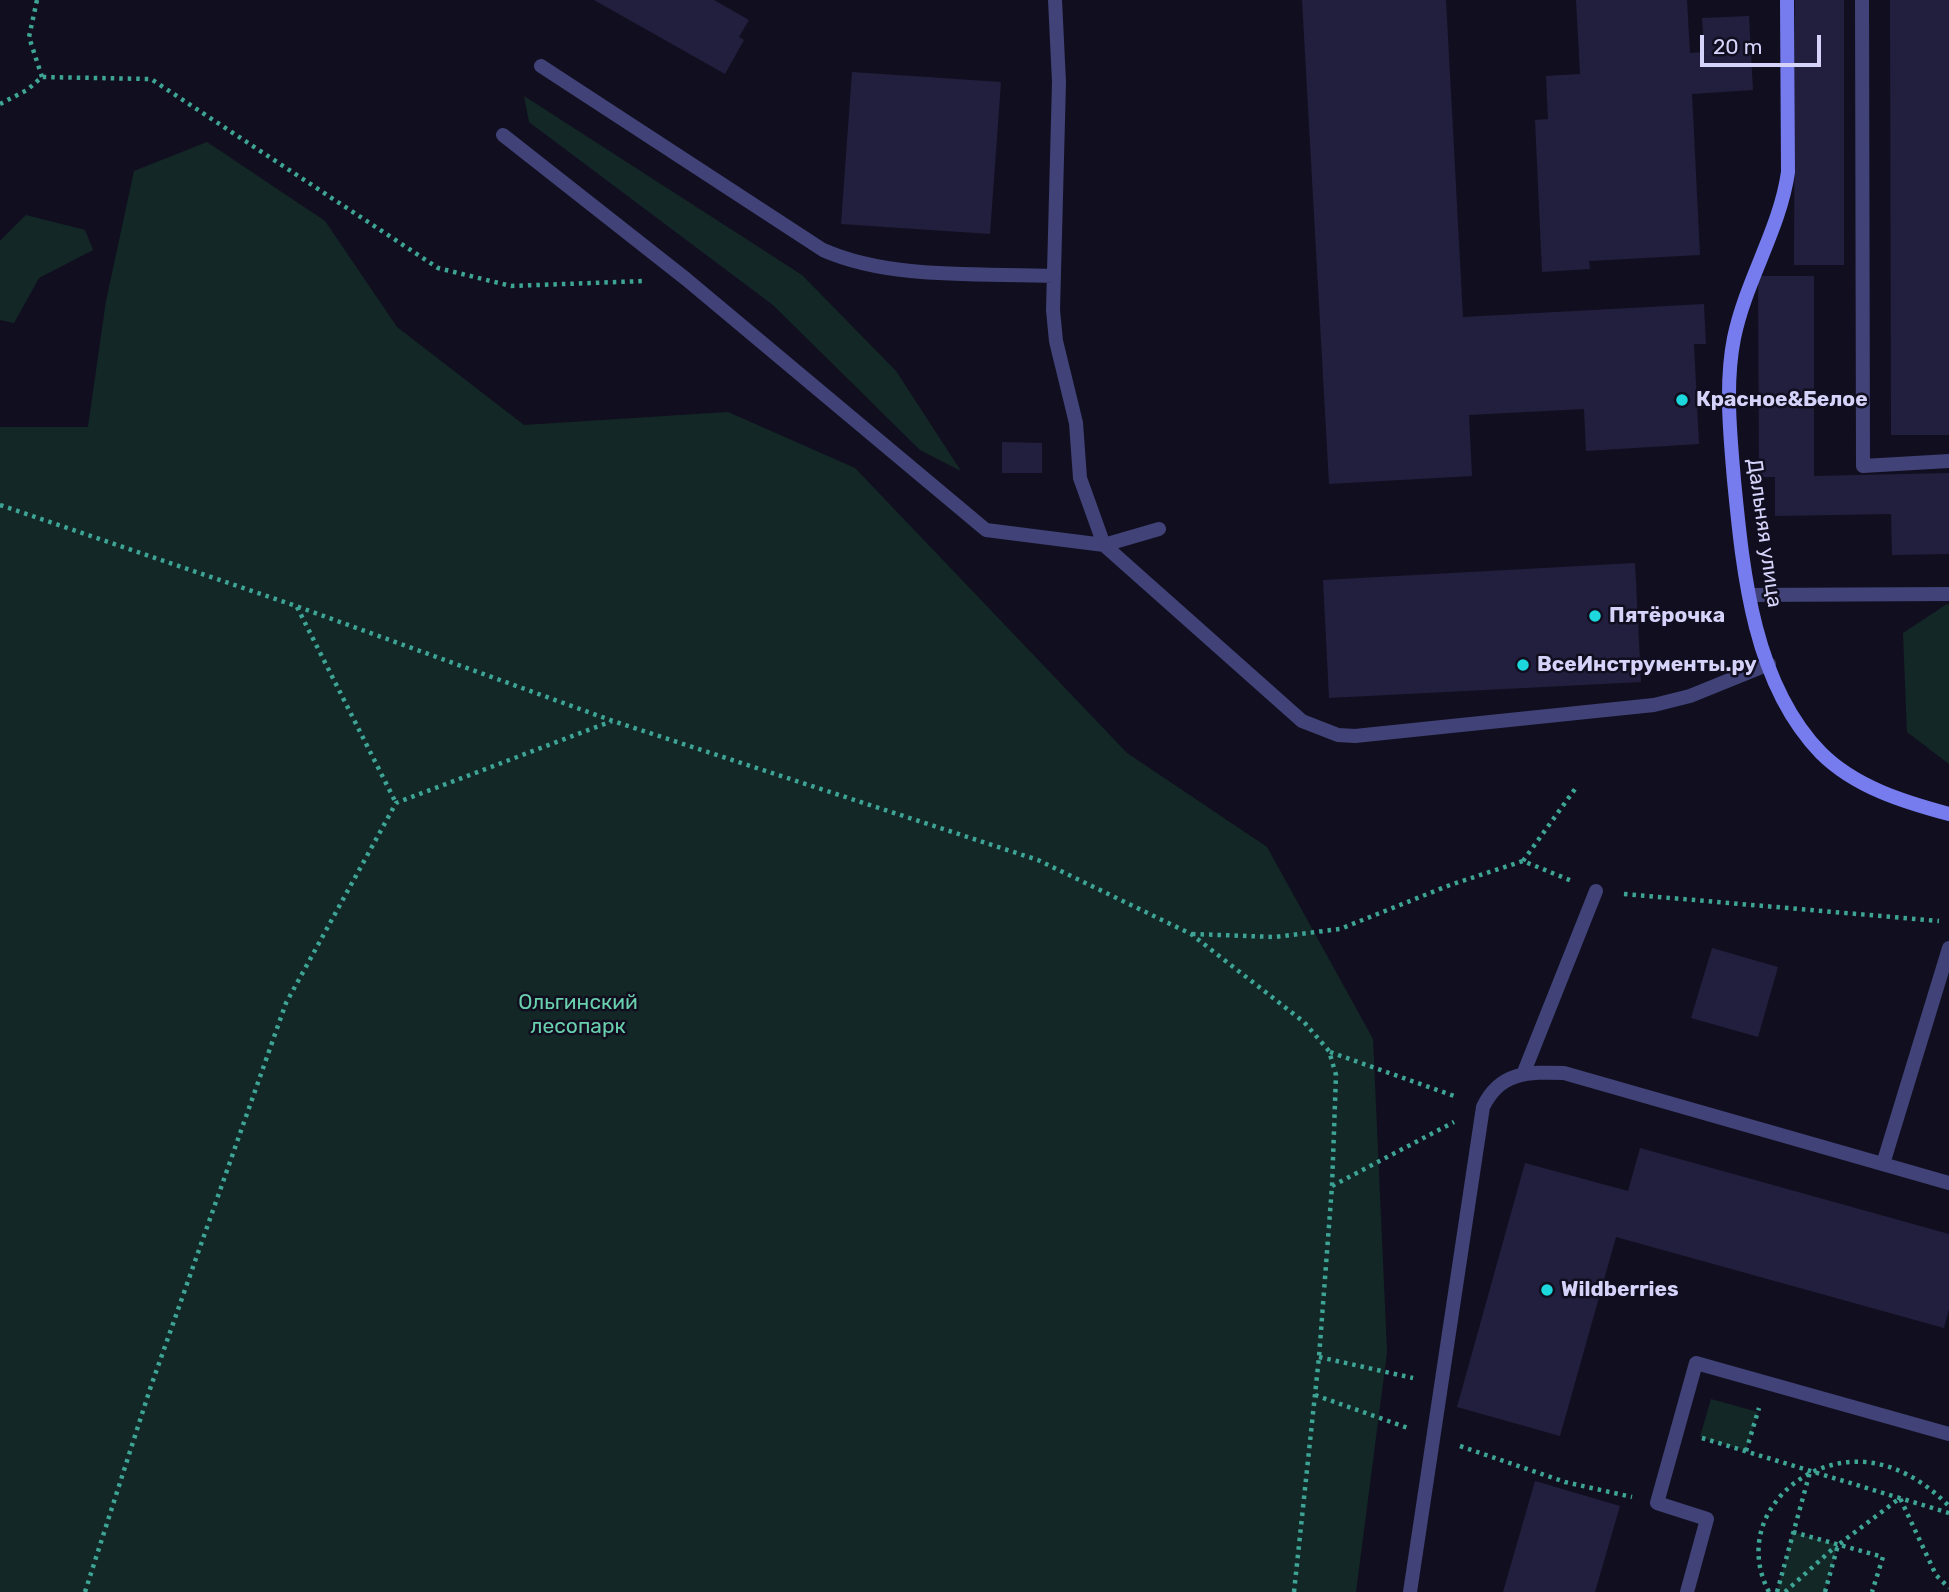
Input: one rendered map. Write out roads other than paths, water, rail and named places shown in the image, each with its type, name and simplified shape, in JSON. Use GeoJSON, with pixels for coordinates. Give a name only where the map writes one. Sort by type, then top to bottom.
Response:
{"type":"FeatureCollection","features":[{"type":"Feature","properties":{"kind":"street","name":"Дальняя улица"},"geometry":{"type":"LineString","coordinates":[[1787,0],[1788,172],[1785,193],[1740,311],[1731,378],[1732,460],[1750,595],[1769,664],[1782,696],[1822,754],[1877,790],[1949,814]]}},
{"type":"Feature","properties":{"kind":"lane"},"geometry":{"type":"LineString","coordinates":[[1055,0],[1059,82],[1055,341],[1076,423],[1080,478],[1104,545],[1302,721],[1338,735],[1401,733],[1654,705],[1690,696],[1769,664]]}},
{"type":"Feature","properties":{"kind":"lane"},"geometry":{"type":"LineString","coordinates":[[1862,0],[1863,466],[1949,461]]}},
{"type":"Feature","properties":{"kind":"lane"},"geometry":{"type":"LineString","coordinates":[[541,66],[823,250],[850,262],[878,268],[1054,276]]}},
{"type":"Feature","properties":{"kind":"lane"},"geometry":{"type":"LineString","coordinates":[[503,135],[686,279],[986,530],[1104,545],[1159,529]]}},
{"type":"Feature","properties":{"kind":"lane"},"geometry":{"type":"LineString","coordinates":[[1750,595],[1949,594]]}},
{"type":"Feature","properties":{"kind":"lane"},"geometry":{"type":"LineString","coordinates":[[1524,1072],[1596,891]]}},
{"type":"Feature","properties":{"kind":"lane"},"geometry":{"type":"LineString","coordinates":[[1883,1164],[1949,947]]}},
{"type":"Feature","properties":{"kind":"lane"},"geometry":{"type":"LineString","coordinates":[[1410,1592],[1483,1107],[1490,1091],[1524,1072],[1564,1073],[1949,1183]]}},
{"type":"Feature","properties":{"kind":"lane"},"geometry":{"type":"LineString","coordinates":[[1687,1592],[1707,1519],[1657,1503],[1696,1363],[1949,1434]]}},
{"type":"Feature","properties":{"kind":"place","name":"Красное&Белое"},"geometry":{"type":"Point","coordinates":[1682,400]}},
{"type":"Feature","properties":{"kind":"place","name":"Пятёрочка"},"geometry":{"type":"Point","coordinates":[1595,616]}},
{"type":"Feature","properties":{"kind":"place","name":"ВсеИнструменты.ру"},"geometry":{"type":"Point","coordinates":[1523,665]}},
{"type":"Feature","properties":{"kind":"place","name":"Wildberries"},"geometry":{"type":"Point","coordinates":[1547,1290]}},
{"type":"Feature","properties":{"kind":"park label","name":"Ольгинский лесопарк"},"geometry":{"type":"Point","coordinates":[578,1015]}}]}
